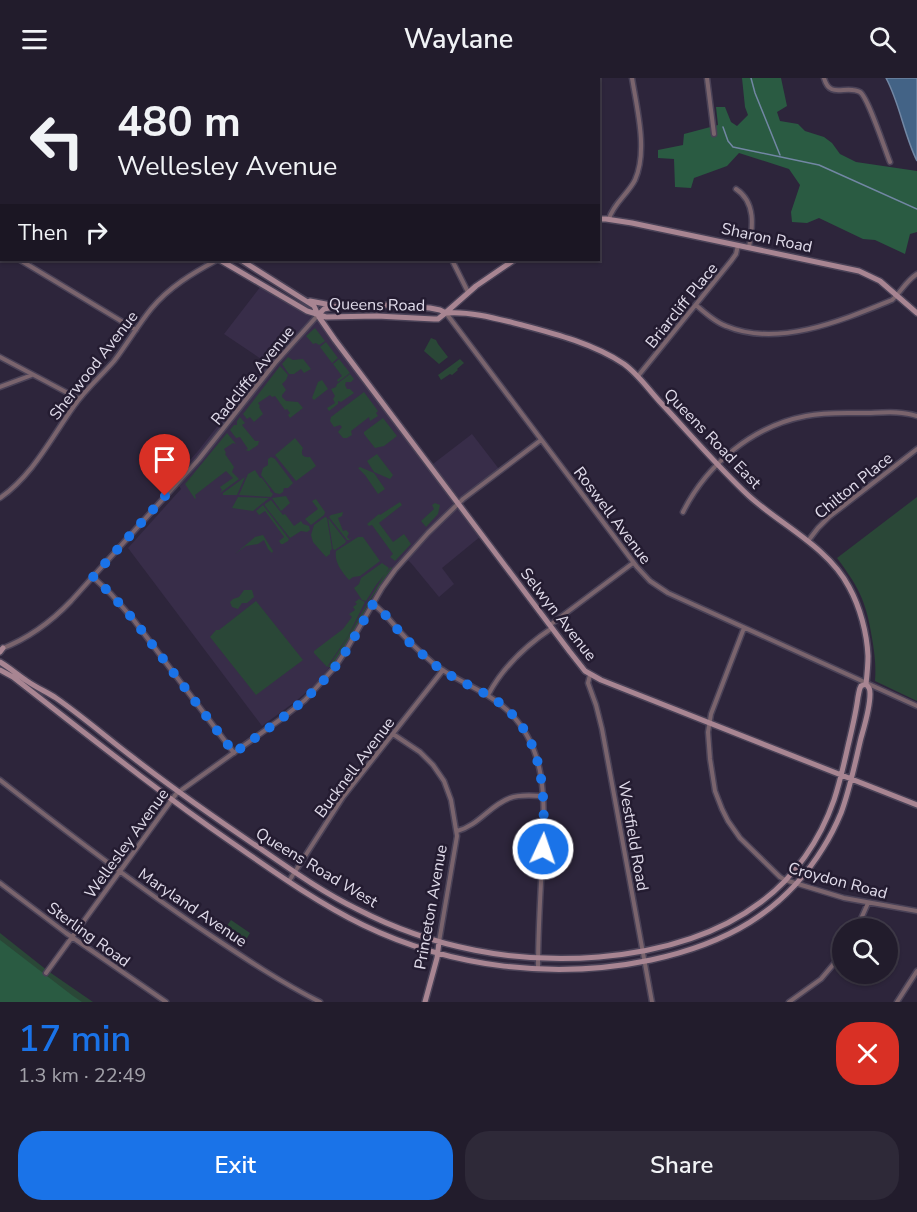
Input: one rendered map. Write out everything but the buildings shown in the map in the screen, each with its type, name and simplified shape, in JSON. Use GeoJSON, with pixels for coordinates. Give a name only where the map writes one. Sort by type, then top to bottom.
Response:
{"type":"FeatureCollection","features":[{"type":"Feature","properties":{"kind":"street"},"geometry":{"type":"LineString","coordinates":[[609,219],[612,210],[632,185],[640,163],[641,141],[633,78]]}},
{"type":"Feature","properties":{"kind":"street"},"geometry":{"type":"LineString","coordinates":[[707,78],[714,134]]}},
{"type":"Feature","properties":{"kind":"street"},"geometry":{"type":"LineString","coordinates":[[824,78],[827,86],[834,90],[852,90],[862,94],[890,162]]}},
{"type":"Feature","properties":{"kind":"street"},"geometry":{"type":"LineString","coordinates":[[736,189],[746,197],[751,212],[749,247]]}},
{"type":"Feature","properties":{"kind":"street","name":"Sharon Road"},"geometry":{"type":"LineString","coordinates":[[600,219],[749,247],[859,271],[877,279],[917,313]]}},
{"type":"Feature","properties":{"kind":"street","name":"Briarcliff Place"},"geometry":{"type":"LineString","coordinates":[[637,377],[731,261],[738,245]]}},
{"type":"Feature","properties":{"kind":"street"},"geometry":{"type":"LineString","coordinates":[[22,261],[136,330]]}},
{"type":"Feature","properties":{"kind":"street","name":"Sherwood Avenue"},"geometry":{"type":"LineString","coordinates":[[0,498],[27,474],[79,399],[112,363],[153,307],[167,292],[187,277],[217,261]]}},
{"type":"Feature","properties":{"kind":"street","name":"Queens Road"},"geometry":{"type":"LineString","coordinates":[[221,261],[309,312],[318,315],[326,317],[388,316],[434,319],[446,313],[438,309],[418,307],[364,305],[324,309],[318,315]]}},
{"type":"Feature","properties":{"kind":"street","name":"Queens Road"},"geometry":{"type":"LineString","coordinates":[[243,261],[305,299],[316,308],[318,315]]}},
{"type":"Feature","properties":{"kind":"street"},"geometry":{"type":"LineString","coordinates":[[452,261],[468,292]]}},
{"type":"Feature","properties":{"kind":"street"},"geometry":{"type":"LineString","coordinates":[[446,313],[468,292],[513,261]]}},
{"type":"Feature","properties":{"kind":"street"},"geometry":{"type":"LineString","coordinates":[[696,305],[718,322],[731,328],[750,332],[802,331],[837,322],[889,301],[917,274]]}},
{"type":"Feature","properties":{"kind":"street"},"geometry":{"type":"LineString","coordinates":[[305,299],[338,306]]}},
{"type":"Feature","properties":{"kind":"street","name":"Queens Road East"},"geometry":{"type":"LineString","coordinates":[[446,313],[493,319],[562,336],[611,356],[627,366],[756,503],[826,556],[836,567],[854,597],[863,626],[867,652],[866,684]]}},
{"type":"Feature","properties":{"kind":"street","name":"Roswell Avenue"},"geometry":{"type":"LineString","coordinates":[[446,313],[646,577],[664,591],[917,706]]}},
{"type":"Feature","properties":{"kind":"street","name":"Selwyn Avenue"},"geometry":{"type":"LineString","coordinates":[[318,315],[458,504],[583,669],[590,675],[917,805]]}},
{"type":"Feature","properties":{"kind":"street","name":"Radcliffe Avenue"},"geometry":{"type":"LineString","coordinates":[[1,650],[46,624],[71,601],[199,459],[281,356],[318,315]]}},
{"type":"Feature","properties":{"kind":"street"},"geometry":{"type":"LineString","coordinates":[[0,357],[79,399]]}},
{"type":"Feature","properties":{"kind":"street"},"geometry":{"type":"LineString","coordinates":[[17,381],[20,373],[18,367]]}},
{"type":"Feature","properties":{"kind":"street"},"geometry":{"type":"LineString","coordinates":[[0,387],[32,375]]}},
{"type":"Feature","properties":{"kind":"street"},"geometry":{"type":"LineString","coordinates":[[683,512],[699,484],[737,447],[761,431],[785,421],[828,413],[902,413],[917,416]]}},
{"type":"Feature","properties":{"kind":"street","name":"Wellesley Avenue"},"geometry":{"type":"LineString","coordinates":[[45,973],[178,792],[291,712],[320,685],[342,656],[395,570],[428,533],[458,504],[542,440]]}},
{"type":"Feature","properties":{"kind":"street","name":"Chilton Place"},"geometry":{"type":"LineString","coordinates":[[807,542],[829,517],[917,449]]}},
{"type":"Feature","properties":{"kind":"street"},"geometry":{"type":"LineString","coordinates":[[488,695],[504,671],[530,644],[633,562]]}},
{"type":"Feature","properties":{"kind":"street"},"geometry":{"type":"LineString","coordinates":[[93,577],[133,619],[234,753]]}},
{"type":"Feature","properties":{"kind":"street"},"geometry":{"type":"LineString","coordinates":[[373,604],[414,646],[443,670],[498,702],[511,714],[528,737],[539,766],[544,796],[537,969]]}},
{"type":"Feature","properties":{"kind":"street","name":"Croydon Road"},"geometry":{"type":"LineString","coordinates":[[744,628],[709,722],[712,776],[723,812],[740,838],[785,880],[844,898],[917,911]]}},
{"type":"Feature","properties":{"kind":"street","name":"Queens Road West"},"geometry":{"type":"LineString","coordinates":[[0,662],[55,697],[178,792],[333,896],[403,930],[439,942],[493,954],[538,958],[583,958],[643,951],[689,939],[728,924],[761,902],[802,861],[817,838],[831,809],[841,775],[856,714],[859,690],[866,684],[870,692],[851,779],[832,832],[815,861],[797,884],[765,912],[729,935],[688,950],[645,961],[594,968],[537,969],[495,965],[438,953],[401,941],[334,909],[171,800],[13,677],[0,670]]}},
{"type":"Feature","properties":{"kind":"street","name":"Bucknell Avenue"},"geometry":{"type":"LineString","coordinates":[[289,881],[343,797],[443,670]]}},
{"type":"Feature","properties":{"kind":"street","name":"Westfield Road"},"geometry":{"type":"LineString","coordinates":[[590,675],[588,683],[602,729],[652,1002]]}},
{"type":"Feature","properties":{"kind":"street","name":"Princeton Avenue"},"geometry":{"type":"LineString","coordinates":[[393,734],[422,754],[441,775],[450,796],[457,839],[438,953],[424,1002]]}},
{"type":"Feature","properties":{"kind":"street","name":"Maryland Avenue"},"geometry":{"type":"LineString","coordinates":[[0,780],[119,871],[220,942],[277,979],[320,1002]]}},
{"type":"Feature","properties":{"kind":"street"},"geometry":{"type":"LineString","coordinates":[[456,831],[469,826],[507,799],[522,795],[544,796]]}},
{"type":"Feature","properties":{"kind":"street","name":"Sterling Road"},"geometry":{"type":"LineString","coordinates":[[0,883],[72,937],[166,1002]]}},
{"type":"Feature","properties":{"kind":"street"},"geometry":{"type":"LineString","coordinates":[[861,918],[868,903]]}},
{"type":"Feature","properties":{"kind":"street"},"geometry":{"type":"LineString","coordinates":[[789,1002],[817,982],[832,968]]}},
{"type":"Feature","properties":{"kind":"street"},"geometry":{"type":"LineString","coordinates":[[897,1002],[917,971]]}},
{"type":"Feature","properties":{"kind":"shaded area"},"geometry":{"type":"Polygon","coordinates":[[[261,286],[319,321],[429,467],[472,434],[499,469],[455,503],[481,536],[442,568],[454,584],[439,597],[403,556],[379,585],[339,655],[318,682],[262,726],[128,548],[181,489],[174,478],[267,363],[224,334],[261,286]]]}},
{"type":"Feature","properties":{"kind":"green space"},"geometry":{"type":"Polygon","coordinates":[[[742,78],[781,78],[787,106],[777,112],[780,121],[798,124],[805,131],[824,137],[840,154],[856,162],[917,171],[917,232],[910,234],[905,254],[875,240],[863,239],[819,218],[807,223],[792,222],[791,212],[800,185],[789,169],[739,153],[727,166],[694,178],[691,188],[675,187],[674,159],[658,158],[658,150],[683,145],[684,134],[718,125],[716,107],[725,107],[731,122],[737,126],[748,115],[742,78]]]}},
{"type":"Feature","properties":{"kind":"green space"},"geometry":{"type":"Polygon","coordinates":[[[315,328],[325,341],[319,345],[313,344],[306,336],[315,328]]]}},
{"type":"Feature","properties":{"kind":"green space"},"geometry":{"type":"Polygon","coordinates":[[[431,338],[436,340],[448,357],[439,364],[424,351],[431,338]]]}},
{"type":"Feature","properties":{"kind":"green space"},"geometry":{"type":"Polygon","coordinates":[[[326,342],[338,358],[332,363],[320,347],[326,342]]]}},
{"type":"Feature","properties":{"kind":"green space"},"geometry":{"type":"Polygon","coordinates":[[[288,357],[293,360],[303,359],[311,369],[304,373],[301,369],[294,374],[289,374],[282,364],[288,357]]]}},
{"type":"Feature","properties":{"kind":"green space"},"geometry":{"type":"Polygon","coordinates":[[[339,359],[350,373],[338,382],[337,380],[342,376],[333,364],[339,359]]]}},
{"type":"Feature","properties":{"kind":"green space"},"geometry":{"type":"Polygon","coordinates":[[[460,359],[464,363],[458,370],[441,380],[438,375],[460,359]]]}},
{"type":"Feature","properties":{"kind":"green space"},"geometry":{"type":"Polygon","coordinates":[[[280,366],[288,375],[282,384],[286,390],[282,397],[286,401],[298,402],[303,408],[290,418],[287,409],[285,410],[275,396],[270,395],[258,403],[263,414],[254,422],[250,417],[247,419],[243,414],[280,366]]]}},
{"type":"Feature","properties":{"kind":"green space"},"geometry":{"type":"Polygon","coordinates":[[[350,374],[354,379],[346,382],[345,385],[354,393],[341,402],[338,401],[338,404],[329,411],[327,408],[335,403],[333,399],[335,396],[331,389],[350,374]]]}},
{"type":"Feature","properties":{"kind":"green space"},"geometry":{"type":"Polygon","coordinates":[[[322,380],[328,389],[314,400],[312,398],[318,382],[322,380]]]}},
{"type":"Feature","properties":{"kind":"green space"},"geometry":{"type":"Polygon","coordinates":[[[364,392],[378,411],[376,413],[378,416],[370,421],[369,417],[351,431],[352,435],[343,438],[338,432],[342,427],[340,425],[334,427],[330,421],[331,417],[364,392]]]}},
{"type":"Feature","properties":{"kind":"green space"},"geometry":{"type":"Polygon","coordinates":[[[240,417],[245,423],[242,425],[255,441],[259,441],[258,445],[249,451],[245,450],[248,449],[240,437],[236,438],[230,430],[237,425],[240,417]]]}},
{"type":"Feature","properties":{"kind":"green space"},"geometry":{"type":"Polygon","coordinates":[[[383,418],[397,436],[384,446],[375,448],[364,432],[383,418]]]}},
{"type":"Feature","properties":{"kind":"green space"},"geometry":{"type":"Polygon","coordinates":[[[227,433],[236,444],[233,443],[224,449],[225,454],[234,467],[232,472],[239,479],[220,493],[222,490],[220,487],[233,478],[226,471],[195,495],[195,499],[185,484],[227,433]]]}},
{"type":"Feature","properties":{"kind":"green space"},"geometry":{"type":"Polygon","coordinates":[[[295,438],[303,448],[303,455],[310,457],[316,466],[296,481],[275,455],[295,438]]]}},
{"type":"Feature","properties":{"kind":"green space"},"geometry":{"type":"Polygon","coordinates":[[[377,454],[393,475],[390,479],[374,472],[367,461],[377,454]]]}},
{"type":"Feature","properties":{"kind":"green space"},"geometry":{"type":"Polygon","coordinates":[[[271,457],[293,483],[288,488],[284,488],[280,494],[275,493],[261,475],[271,457]]]}},
{"type":"Feature","properties":{"kind":"green space"},"geometry":{"type":"Polygon","coordinates":[[[358,468],[374,473],[385,489],[378,494],[358,468]]]}},
{"type":"Feature","properties":{"kind":"green space"},"geometry":{"type":"Polygon","coordinates":[[[255,470],[273,494],[271,497],[239,495],[248,474],[255,470]]]}},
{"type":"Feature","properties":{"kind":"green space"},"geometry":{"type":"Polygon","coordinates":[[[245,477],[237,495],[223,495],[223,493],[245,477]]]}},
{"type":"Feature","properties":{"kind":"green space"},"geometry":{"type":"Polygon","coordinates":[[[286,496],[290,503],[281,511],[272,498],[286,496]]]}},
{"type":"Feature","properties":{"kind":"green space"},"geometry":{"type":"Polygon","coordinates":[[[238,497],[269,498],[253,511],[232,508],[238,497]]]}},
{"type":"Feature","properties":{"kind":"green space"},"geometry":{"type":"Polygon","coordinates":[[[917,497],[917,701],[875,681],[874,649],[862,598],[837,558],[917,497]]]}},
{"type":"Feature","properties":{"kind":"green space"},"geometry":{"type":"Polygon","coordinates":[[[316,499],[325,512],[311,525],[305,519],[318,509],[312,501],[316,499]]]}},
{"type":"Feature","properties":{"kind":"green space"},"geometry":{"type":"Polygon","coordinates":[[[271,500],[294,526],[301,521],[309,526],[310,530],[301,531],[290,538],[265,506],[271,500]]]}},
{"type":"Feature","properties":{"kind":"green space"},"geometry":{"type":"Polygon","coordinates":[[[400,502],[402,505],[379,523],[393,542],[404,534],[411,544],[395,561],[390,557],[393,554],[372,525],[367,524],[400,502]]]}},
{"type":"Feature","properties":{"kind":"green space"},"geometry":{"type":"Polygon","coordinates":[[[435,503],[440,505],[438,514],[426,527],[421,521],[434,509],[432,505],[435,503]]]}},
{"type":"Feature","properties":{"kind":"green space"},"geometry":{"type":"Polygon","coordinates":[[[263,505],[289,539],[283,544],[279,541],[284,537],[265,511],[259,515],[256,511],[263,505]]]}},
{"type":"Feature","properties":{"kind":"green space"},"geometry":{"type":"Polygon","coordinates":[[[343,512],[338,518],[343,531],[346,530],[349,533],[347,537],[349,539],[352,537],[349,540],[329,517],[343,512]]]}},
{"type":"Feature","properties":{"kind":"green space"},"geometry":{"type":"Polygon","coordinates":[[[325,517],[332,549],[326,557],[313,542],[311,535],[314,525],[325,517]]]}},
{"type":"Feature","properties":{"kind":"green space"},"geometry":{"type":"Polygon","coordinates":[[[328,518],[346,541],[335,550],[333,549],[328,518]]]}},
{"type":"Feature","properties":{"kind":"green space"},"geometry":{"type":"Polygon","coordinates":[[[263,535],[272,553],[264,540],[258,544],[246,546],[235,554],[255,537],[263,535]]]}},
{"type":"Feature","properties":{"kind":"green space"},"geometry":{"type":"Polygon","coordinates":[[[358,537],[363,537],[380,561],[360,576],[349,580],[337,563],[336,551],[358,537]]]}},
{"type":"Feature","properties":{"kind":"green space"},"geometry":{"type":"Polygon","coordinates":[[[382,563],[389,568],[386,573],[392,568],[370,600],[349,642],[332,667],[328,667],[385,574],[366,601],[362,600],[354,588],[359,584],[361,578],[382,563]]]}},
{"type":"Feature","properties":{"kind":"green space"},"geometry":{"type":"Polygon","coordinates":[[[244,590],[252,590],[254,597],[247,603],[242,603],[238,609],[232,607],[230,602],[239,597],[244,590]]]}},
{"type":"Feature","properties":{"kind":"green space"},"geometry":{"type":"Polygon","coordinates":[[[359,599],[365,602],[348,636],[327,667],[314,651],[343,629],[352,617],[349,614],[355,610],[353,607],[359,599]]]}},
{"type":"Feature","properties":{"kind":"green space"},"geometry":{"type":"Polygon","coordinates":[[[256,601],[303,660],[256,695],[210,637],[216,630],[256,601]]]}},
{"type":"Feature","properties":{"kind":"green space"},"geometry":{"type":"Polygon","coordinates":[[[231,920],[250,933],[244,943],[224,930],[231,920]]]}},
{"type":"Feature","properties":{"kind":"green space"},"geometry":{"type":"Polygon","coordinates":[[[0,933],[48,971],[93,1002],[0,1002],[0,933]]]}},
{"type":"Feature","properties":{"kind":"green space"},"geometry":{"type":"Polygon","coordinates":[[[0,940],[73,996],[82,1002],[0,1002],[0,940]]]}},
{"type":"Feature","properties":{"kind":"water"},"geometry":{"type":"Polygon","coordinates":[[[886,78],[917,78],[917,161],[895,98],[886,78]]]}},
{"type":"Feature","properties":{"kind":"waterway"},"geometry":{"type":"LineString","coordinates":[[751,78],[780,155]]}},
{"type":"Feature","properties":{"kind":"waterway"},"geometry":{"type":"LineString","coordinates":[[723,127],[733,147],[819,165],[917,209]]}},
{"type":"Feature","properties":{"kind":"route"},"geometry":{"type":"LineString","coordinates":[[165,496],[93,577],[133,619],[234,753],[291,712],[320,685],[335,667],[373,604],[434,663],[453,677],[498,702],[523,729],[535,751],[542,780],[543,849]]}}]}
